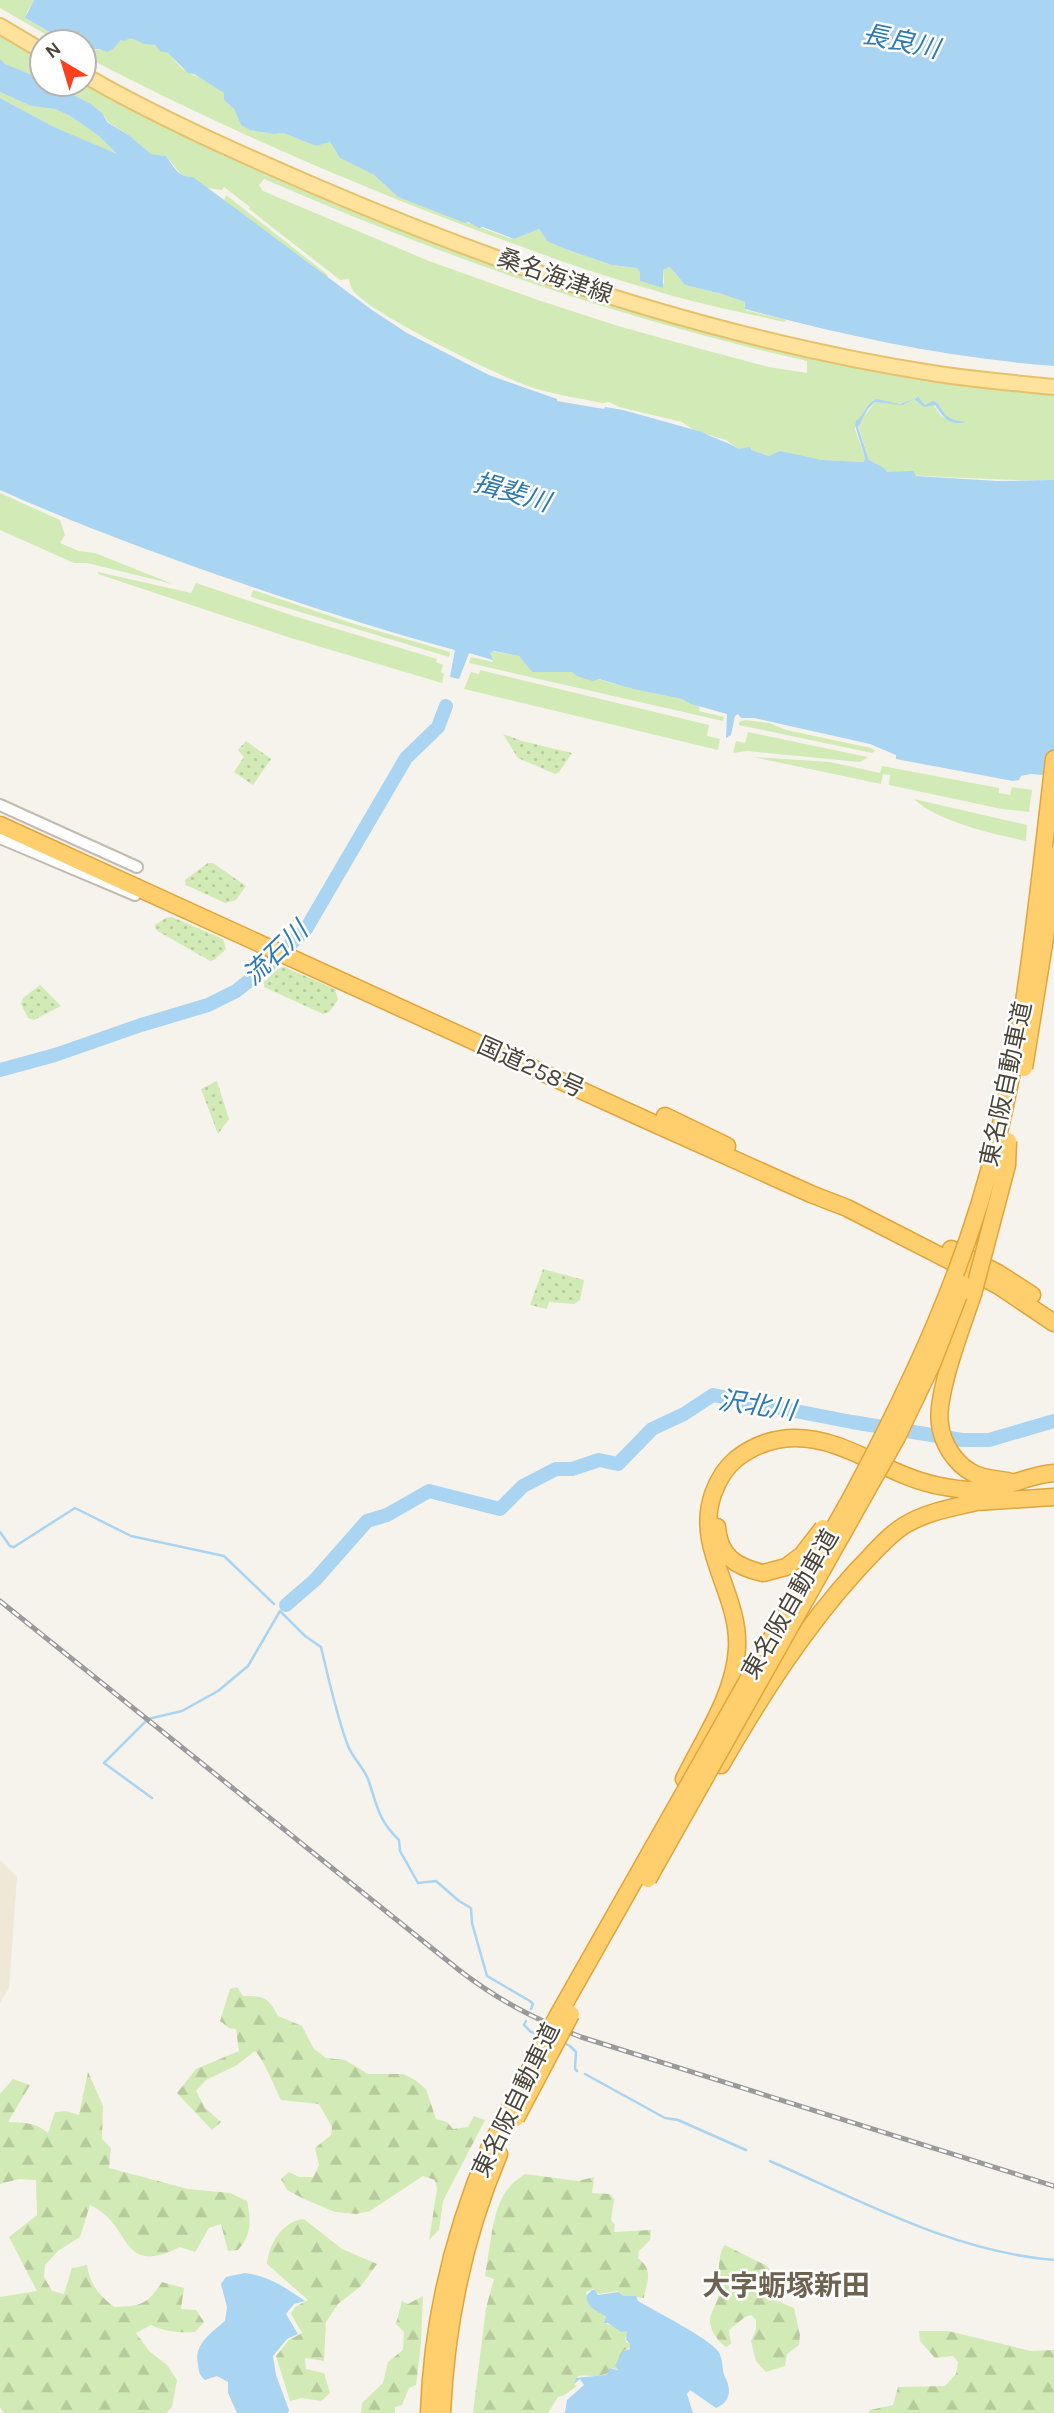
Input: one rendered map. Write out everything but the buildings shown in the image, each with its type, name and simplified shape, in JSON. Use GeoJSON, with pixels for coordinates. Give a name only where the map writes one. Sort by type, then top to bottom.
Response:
{"type":"FeatureCollection","features":[{"type":"Feature","properties":{"kind":"highway","name":"東名阪自動車道"},"geometry":{"type":"LineString","coordinates":[[429,2413],[442,2294],[465,2209],[557,2017],[851,1498],[894,1416],[951,1287],[998,1139],[1015,1059],[1025,999],[1054,759]]}},
{"type":"Feature","properties":{"kind":"highway","name":"国道258号"},"geometry":{"type":"LineString","coordinates":[[0,817],[858,1214],[999,1286],[1054,1323]]}},
{"type":"Feature","properties":{"kind":"highway","name":"国道258号"},"geometry":{"type":"LineString","coordinates":[[0,825],[132,880]]}},
{"type":"Feature","properties":{"kind":"highway","name":"東名阪自動車道"},"geometry":{"type":"LineString","coordinates":[[442,2413],[455,2296],[494,2152],[860,1504],[926,1376],[960,1292],[1008,1141],[1026,1061],[1054,855]]}},
{"type":"Feature","properties":{"kind":"highway","name":"国道258号"},"geometry":{"type":"LineString","coordinates":[[436,1019],[705,1134],[737,1151],[906,1225],[998,1273],[1054,1310]]}},
{"type":"Feature","properties":{"kind":"highway"},"geometry":{"type":"LineString","coordinates":[[1008,1141],[1007,1165],[973,1294],[941,1396],[939,1424],[945,1442],[963,1466],[973,1474],[1013,1482]]}},
{"type":"Feature","properties":{"kind":"highway"},"geometry":{"type":"LineString","coordinates":[[910,1381],[899,1394],[834,1515],[802,1555],[786,1567],[763,1573],[741,1568],[724,1550],[717,1522],[721,1497],[737,1471],[750,1460],[774,1450],[801,1447],[818,1450],[856,1463],[916,1489],[976,1502]]}},
{"type":"Feature","properties":{"kind":"highway"},"geometry":{"type":"LineString","coordinates":[[646,1861],[651,1844],[727,1694],[732,1678],[737,1648],[735,1616],[707,1530],[709,1505],[720,1478],[743,1454],[776,1439],[805,1438],[842,1448],[913,1479],[940,1486],[988,1489],[1054,1473]]}},
{"type":"Feature","properties":{"kind":"highway"},"geometry":{"type":"LineString","coordinates":[[672,1838],[691,1817],[765,1690],[787,1658],[844,1585],[888,1539],[905,1525],[936,1511],[976,1502],[1054,1497]]}},
{"type":"Feature","properties":{"kind":"highway"},"geometry":{"type":"LineString","coordinates":[[450,2413],[450,2345],[455,2296]]}},
{"type":"Feature","properties":{"kind":"main road"},"geometry":{"type":"LineString","coordinates":[[0,26],[28,43]]}},
{"type":"Feature","properties":{"kind":"main road","name":"桑名海津線"},"geometry":{"type":"LineString","coordinates":[[98,83],[182,127],[386,217],[589,289],[676,315],[815,350],[940,374],[1054,387]]}},
{"type":"Feature","properties":{"kind":"street"},"geometry":{"type":"LineString","coordinates":[[0,804],[132,880]]}},
{"type":"Feature","properties":{"kind":"street"},"geometry":{"type":"LineString","coordinates":[[0,838],[132,880]]}},
{"type":"Feature","properties":{"kind":"shaded area"},"geometry":{"type":"Polygon","coordinates":[[[0,1860],[17,1877],[9,1988],[0,2003],[0,1860]]]}},
{"type":"Feature","properties":{"kind":"green space"},"geometry":{"type":"Polygon","coordinates":[[[0,0],[34,0],[26,19],[42,28],[35,28],[0,8],[0,0]]]}},
{"type":"Feature","properties":{"kind":"green space"},"geometry":{"type":"Polygon","coordinates":[[[0,33],[28,50],[28,73],[4,64],[0,59],[0,33]]]}},
{"type":"Feature","properties":{"kind":"green space"},"geometry":{"type":"Polygon","coordinates":[[[131,37],[162,49],[183,69],[220,89],[241,125],[251,130],[283,133],[316,146],[330,142],[340,158],[374,175],[398,197],[509,238],[514,239],[539,229],[547,241],[612,265],[637,268],[641,281],[662,287],[663,270],[670,267],[685,285],[745,302],[745,310],[787,320],[784,322],[672,296],[588,270],[376,191],[277,149],[98,63],[98,50],[113,49],[121,40],[131,37]]]}},
{"type":"Feature","properties":{"kind":"green space"},"geometry":{"type":"Polygon","coordinates":[[[98,90],[195,137],[202,144],[207,142],[286,178],[728,334],[1054,391],[1054,480],[887,473],[869,460],[858,425],[875,402],[896,403],[874,400],[856,421],[855,429],[864,462],[822,460],[769,456],[739,449],[726,440],[695,431],[682,422],[619,407],[609,402],[564,396],[525,385],[461,356],[381,312],[352,289],[349,279],[340,280],[224,187],[222,190],[207,188],[193,177],[184,178],[166,156],[151,154],[107,121],[91,104],[79,98],[98,98],[98,90]],[[264,179],[259,185],[263,191],[429,261],[538,300],[701,349],[769,367],[807,373],[807,361],[668,326],[599,305],[397,234],[264,179]],[[917,397],[901,404],[914,399],[924,407],[933,404],[941,416],[951,420],[944,415],[938,403],[925,405],[917,397]]]}},
{"type":"Feature","properties":{"kind":"green space"},"geometry":{"type":"Polygon","coordinates":[[[0,92],[31,106],[55,109],[70,116],[99,136],[118,155],[54,127],[0,98],[0,92]]]}},
{"type":"Feature","properties":{"kind":"green space"},"geometry":{"type":"Polygon","coordinates":[[[226,195],[328,275],[327,277],[224,201],[226,195]]]}},
{"type":"Feature","properties":{"kind":"green space"},"geometry":{"type":"Polygon","coordinates":[[[0,493],[60,520],[65,535],[60,543],[79,551],[95,553],[173,584],[87,563],[74,563],[0,530],[0,493]]]}},
{"type":"Feature","properties":{"kind":"green space"},"geometry":{"type":"Polygon","coordinates":[[[98,572],[191,593],[196,583],[437,659],[436,662],[443,665],[442,683],[291,638],[98,572]]]}},
{"type":"Feature","properties":{"kind":"green space"},"geometry":{"type":"Polygon","coordinates":[[[253,590],[450,652],[449,657],[251,597],[253,590]]]}},
{"type":"Feature","properties":{"kind":"green space"},"geometry":{"type":"Polygon","coordinates":[[[491,651],[519,656],[532,672],[572,672],[682,699],[700,707],[699,711],[724,717],[723,721],[469,663],[471,657],[493,662],[491,651]]]}},
{"type":"Feature","properties":{"kind":"green space"},"geometry":{"type":"Polygon","coordinates":[[[480,670],[709,725],[707,736],[720,739],[718,750],[464,689],[471,672],[479,674],[480,670]]]}},
{"type":"Feature","properties":{"kind":"green space"},"geometry":{"type":"Polygon","coordinates":[[[745,720],[769,723],[786,730],[875,751],[872,753],[739,725],[739,722],[745,720]]]}},
{"type":"Feature","properties":{"kind":"green space"},"geometry":{"type":"Polygon","coordinates":[[[748,732],[868,757],[860,762],[747,751],[733,753],[736,741],[745,743],[748,732]]]}},
{"type":"Feature","properties":{"kind":"green space"},"geometry":{"type":"Polygon","coordinates":[[[503,734],[572,753],[555,774],[518,758],[503,734]]]}},
{"type":"Feature","properties":{"kind":"green space"},"geometry":{"type":"Polygon","coordinates":[[[246,741],[271,759],[253,785],[234,772],[244,757],[238,750],[246,741]]]}},
{"type":"Feature","properties":{"kind":"green space"},"geometry":{"type":"Polygon","coordinates":[[[753,757],[830,762],[880,773],[882,766],[999,788],[999,793],[1010,795],[1012,787],[1032,790],[1029,812],[1002,809],[889,785],[890,775],[883,774],[881,784],[753,757]]]}},
{"type":"Feature","properties":{"kind":"green space"},"geometry":{"type":"Polygon","coordinates":[[[914,799],[1027,825],[1026,841],[952,821],[914,799]]]}},
{"type":"Feature","properties":{"kind":"green space"},"geometry":{"type":"Polygon","coordinates":[[[208,863],[213,863],[246,886],[236,900],[225,903],[186,885],[185,880],[208,863]]]}},
{"type":"Feature","properties":{"kind":"green space"},"geometry":{"type":"Polygon","coordinates":[[[172,917],[223,939],[226,949],[210,961],[156,930],[155,925],[172,917]]]}},
{"type":"Feature","properties":{"kind":"green space"},"geometry":{"type":"Polygon","coordinates":[[[284,967],[335,989],[338,1000],[329,1012],[323,1014],[264,987],[264,982],[279,968],[284,967]]]}},
{"type":"Feature","properties":{"kind":"green space"},"geometry":{"type":"Polygon","coordinates":[[[40,985],[61,1006],[34,1020],[28,1018],[21,1004],[23,998],[40,985]]]}},
{"type":"Feature","properties":{"kind":"green space"},"geometry":{"type":"Polygon","coordinates":[[[217,1081],[229,1119],[218,1134],[201,1089],[217,1081]]]}},
{"type":"Feature","properties":{"kind":"green space"},"geometry":{"type":"Polygon","coordinates":[[[543,1269],[584,1280],[580,1300],[574,1304],[549,1302],[547,1309],[530,1305],[543,1269]]]}},
{"type":"Feature","properties":{"kind":"green space"},"geometry":{"type":"Polygon","coordinates":[[[237,1987],[243,1996],[264,1998],[278,2016],[302,2026],[314,2049],[326,2058],[345,2060],[368,2074],[403,2074],[415,2080],[426,2089],[436,2119],[447,2122],[453,2129],[468,2127],[474,2116],[485,2120],[443,2201],[439,2230],[429,2240],[437,2189],[435,2180],[423,2176],[370,2211],[356,2214],[335,2212],[287,2190],[281,2179],[289,2172],[299,2177],[313,2177],[319,2165],[315,2148],[331,2135],[332,2127],[319,2104],[281,2100],[255,2051],[237,2065],[206,2080],[196,2091],[205,2108],[221,2122],[212,2130],[177,2093],[196,2069],[239,2051],[236,2029],[229,2028],[220,2021],[230,1989],[237,1987]]]}},
{"type":"Feature","properties":{"kind":"green space"},"geometry":{"type":"Polygon","coordinates":[[[88,2072],[103,2106],[102,2139],[111,2148],[109,2168],[188,2189],[230,2193],[247,2201],[250,2221],[248,2233],[238,2250],[228,2251],[221,2224],[209,2228],[195,2252],[180,2247],[160,2255],[146,2256],[128,2245],[104,2214],[90,2205],[80,2237],[58,2251],[45,2265],[44,2277],[52,2291],[64,2294],[72,2268],[87,2265],[96,2289],[114,2307],[142,2303],[162,2282],[184,2288],[181,2309],[196,2310],[204,2322],[195,2332],[173,2332],[151,2325],[136,2333],[149,2351],[167,2365],[177,2380],[172,2407],[166,2413],[4,2413],[0,2407],[0,2297],[37,2291],[9,2237],[37,2215],[36,2180],[19,2179],[0,2184],[0,2094],[13,2079],[30,2085],[8,2122],[34,2125],[48,2133],[55,2112],[66,2111],[79,2115],[88,2072]]]}},
{"type":"Feature","properties":{"kind":"green space"},"geometry":{"type":"Polygon","coordinates":[[[525,2174],[578,2181],[594,2177],[592,2193],[610,2194],[614,2199],[611,2220],[615,2225],[614,2232],[651,2230],[650,2240],[639,2251],[638,2258],[648,2272],[644,2298],[624,2296],[617,2291],[599,2294],[593,2289],[586,2292],[591,2304],[606,2318],[605,2323],[621,2332],[624,2329],[628,2332],[625,2338],[630,2348],[623,2351],[615,2364],[619,2369],[609,2368],[609,2372],[601,2375],[578,2376],[574,2384],[577,2386],[558,2397],[548,2413],[473,2413],[486,2308],[494,2279],[485,2276],[493,2225],[504,2194],[525,2174]]]}},
{"type":"Feature","properties":{"kind":"green space"},"geometry":{"type":"Polygon","coordinates":[[[304,2219],[342,2249],[377,2264],[361,2286],[338,2304],[326,2322],[324,2361],[305,2358],[306,2369],[324,2373],[330,2393],[321,2401],[302,2398],[290,2401],[276,2356],[289,2340],[302,2333],[291,2314],[295,2307],[308,2300],[267,2264],[278,2234],[290,2224],[304,2219]]]}},
{"type":"Feature","properties":{"kind":"green space"},"geometry":{"type":"Polygon","coordinates":[[[725,2245],[767,2266],[771,2271],[768,2297],[794,2308],[800,2335],[799,2345],[787,2354],[785,2366],[766,2372],[756,2361],[751,2341],[756,2330],[756,2320],[751,2315],[729,2330],[731,2344],[726,2347],[713,2331],[710,2319],[718,2296],[719,2261],[725,2245]]]}},
{"type":"Feature","properties":{"kind":"green space"},"geometry":{"type":"Polygon","coordinates":[[[423,2296],[416,2385],[409,2388],[402,2405],[395,2407],[395,2413],[361,2413],[362,2403],[383,2383],[388,2362],[403,2350],[404,2332],[396,2324],[402,2301],[408,2304],[423,2296]]]}},
{"type":"Feature","properties":{"kind":"green space"},"geometry":{"type":"Polygon","coordinates":[[[919,2331],[948,2331],[1031,2351],[1054,2350],[1054,2413],[868,2413],[870,2410],[893,2405],[898,2387],[945,2386],[956,2374],[958,2362],[953,2356],[935,2358],[920,2341],[919,2331]]]}},
{"type":"Feature","properties":{"kind":"water","name":"長良川"},"geometry":{"type":"Polygon","coordinates":[[[34,0],[1054,0],[1054,366],[937,352],[821,328],[745,309],[745,302],[685,285],[670,267],[663,270],[663,288],[640,281],[637,268],[612,265],[547,241],[539,229],[514,239],[483,227],[479,228],[398,197],[374,175],[340,158],[330,142],[316,146],[283,133],[250,130],[241,125],[234,109],[224,100],[224,93],[188,73],[168,53],[160,51],[155,45],[144,44],[131,38],[121,40],[107,52],[98,49],[98,28],[42,28],[25,18],[34,0]]]}},
{"type":"Feature","properties":{"kind":"water","name":"揖斐川"},"geometry":{"type":"Polygon","coordinates":[[[0,59],[5,64],[28,73],[28,98],[79,98],[91,104],[103,114],[107,122],[130,136],[151,154],[166,156],[180,174],[193,177],[407,333],[489,375],[557,401],[623,410],[702,432],[739,449],[750,447],[751,450],[769,456],[780,451],[822,460],[864,462],[855,425],[876,399],[900,404],[918,397],[925,405],[933,401],[938,403],[949,417],[966,422],[951,422],[935,405],[924,407],[914,399],[903,405],[875,402],[858,427],[869,460],[887,472],[913,471],[916,476],[997,481],[1054,480],[1054,776],[1031,774],[1013,781],[896,759],[896,755],[870,744],[754,718],[741,718],[738,714],[735,716],[731,735],[726,738],[727,714],[682,699],[599,679],[593,681],[572,672],[532,672],[519,656],[494,651],[490,653],[493,660],[469,653],[459,679],[450,677],[455,650],[203,570],[0,490],[0,98],[54,127],[117,154],[99,136],[70,116],[55,109],[31,106],[0,92],[0,59]]]}},
{"type":"Feature","properties":{"kind":"water"},"geometry":{"type":"Polygon","coordinates":[[[245,2273],[270,2280],[305,2301],[294,2304],[286,2314],[298,2334],[287,2339],[273,2356],[288,2413],[237,2413],[228,2393],[228,2382],[217,2376],[205,2380],[200,2373],[198,2351],[209,2334],[225,2321],[227,2307],[221,2284],[226,2277],[245,2273]]]}},
{"type":"Feature","properties":{"kind":"water"},"geometry":{"type":"Polygon","coordinates":[[[592,2290],[598,2295],[618,2292],[624,2296],[636,2296],[638,2301],[712,2346],[720,2354],[722,2361],[729,2386],[727,2399],[716,2408],[690,2390],[687,2394],[693,2413],[565,2413],[567,2400],[584,2385],[580,2379],[574,2384],[576,2378],[605,2375],[609,2368],[618,2370],[615,2365],[623,2351],[630,2349],[626,2340],[627,2331],[621,2332],[604,2323],[606,2317],[588,2303],[587,2295],[592,2290]]]}},
{"type":"Feature","properties":{"kind":"waterway","name":"流石川"},"geometry":{"type":"LineString","coordinates":[[0,1070],[208,1005],[236,991],[269,965],[306,929],[406,758],[438,727],[446,706]]}},
{"type":"Feature","properties":{"kind":"waterway","name":"沢北川"},"geometry":{"type":"LineString","coordinates":[[286,1605],[315,1580],[367,1521],[387,1515],[429,1491],[500,1509],[523,1486],[556,1469],[572,1469],[599,1460],[618,1464],[652,1429],[684,1414],[713,1395],[962,1440],[989,1440],[1054,1421]]}},
{"type":"Feature","properties":{"kind":"waterway"},"geometry":{"type":"LineString","coordinates":[[0,1532],[10,1546],[14,1547],[75,1508],[131,1536],[224,1556],[274,1604]]}},
{"type":"Feature","properties":{"kind":"waterway"},"geometry":{"type":"LineString","coordinates":[[152,1798],[104,1763],[148,1719],[182,1711],[218,1691],[248,1666],[280,1611],[305,1636],[321,1647],[348,1746],[368,1779],[382,1819],[399,1840],[400,1851],[418,1883],[436,1881],[471,1908],[472,1923],[487,1976],[530,2001],[533,2004],[531,2009]]}},
{"type":"Feature","properties":{"kind":"waterway"},"geometry":{"type":"LineString","coordinates":[[526,2021],[524,2025],[531,2032],[541,2035]]}},
{"type":"Feature","properties":{"kind":"waterway"},"geometry":{"type":"LineString","coordinates":[[564,2043],[576,2052],[577,2071]]}},
{"type":"Feature","properties":{"kind":"waterway"},"geometry":{"type":"LineString","coordinates":[[585,2074],[665,2118],[678,2120],[746,2150]]}},
{"type":"Feature","properties":{"kind":"waterway"},"geometry":{"type":"LineString","coordinates":[[770,2161],[873,2208],[944,2236],[980,2247],[1054,2260]]}},
{"type":"Feature","properties":{"kind":"railway"},"geometry":{"type":"LineString","coordinates":[[0,1601],[459,1970],[517,2008],[581,2037],[1054,2186]]}},
{"type":"Feature","properties":{"kind":"district","name":"大字蛎塚新田"},"geometry":{"type":"Point","coordinates":[786,2285]}}]}
